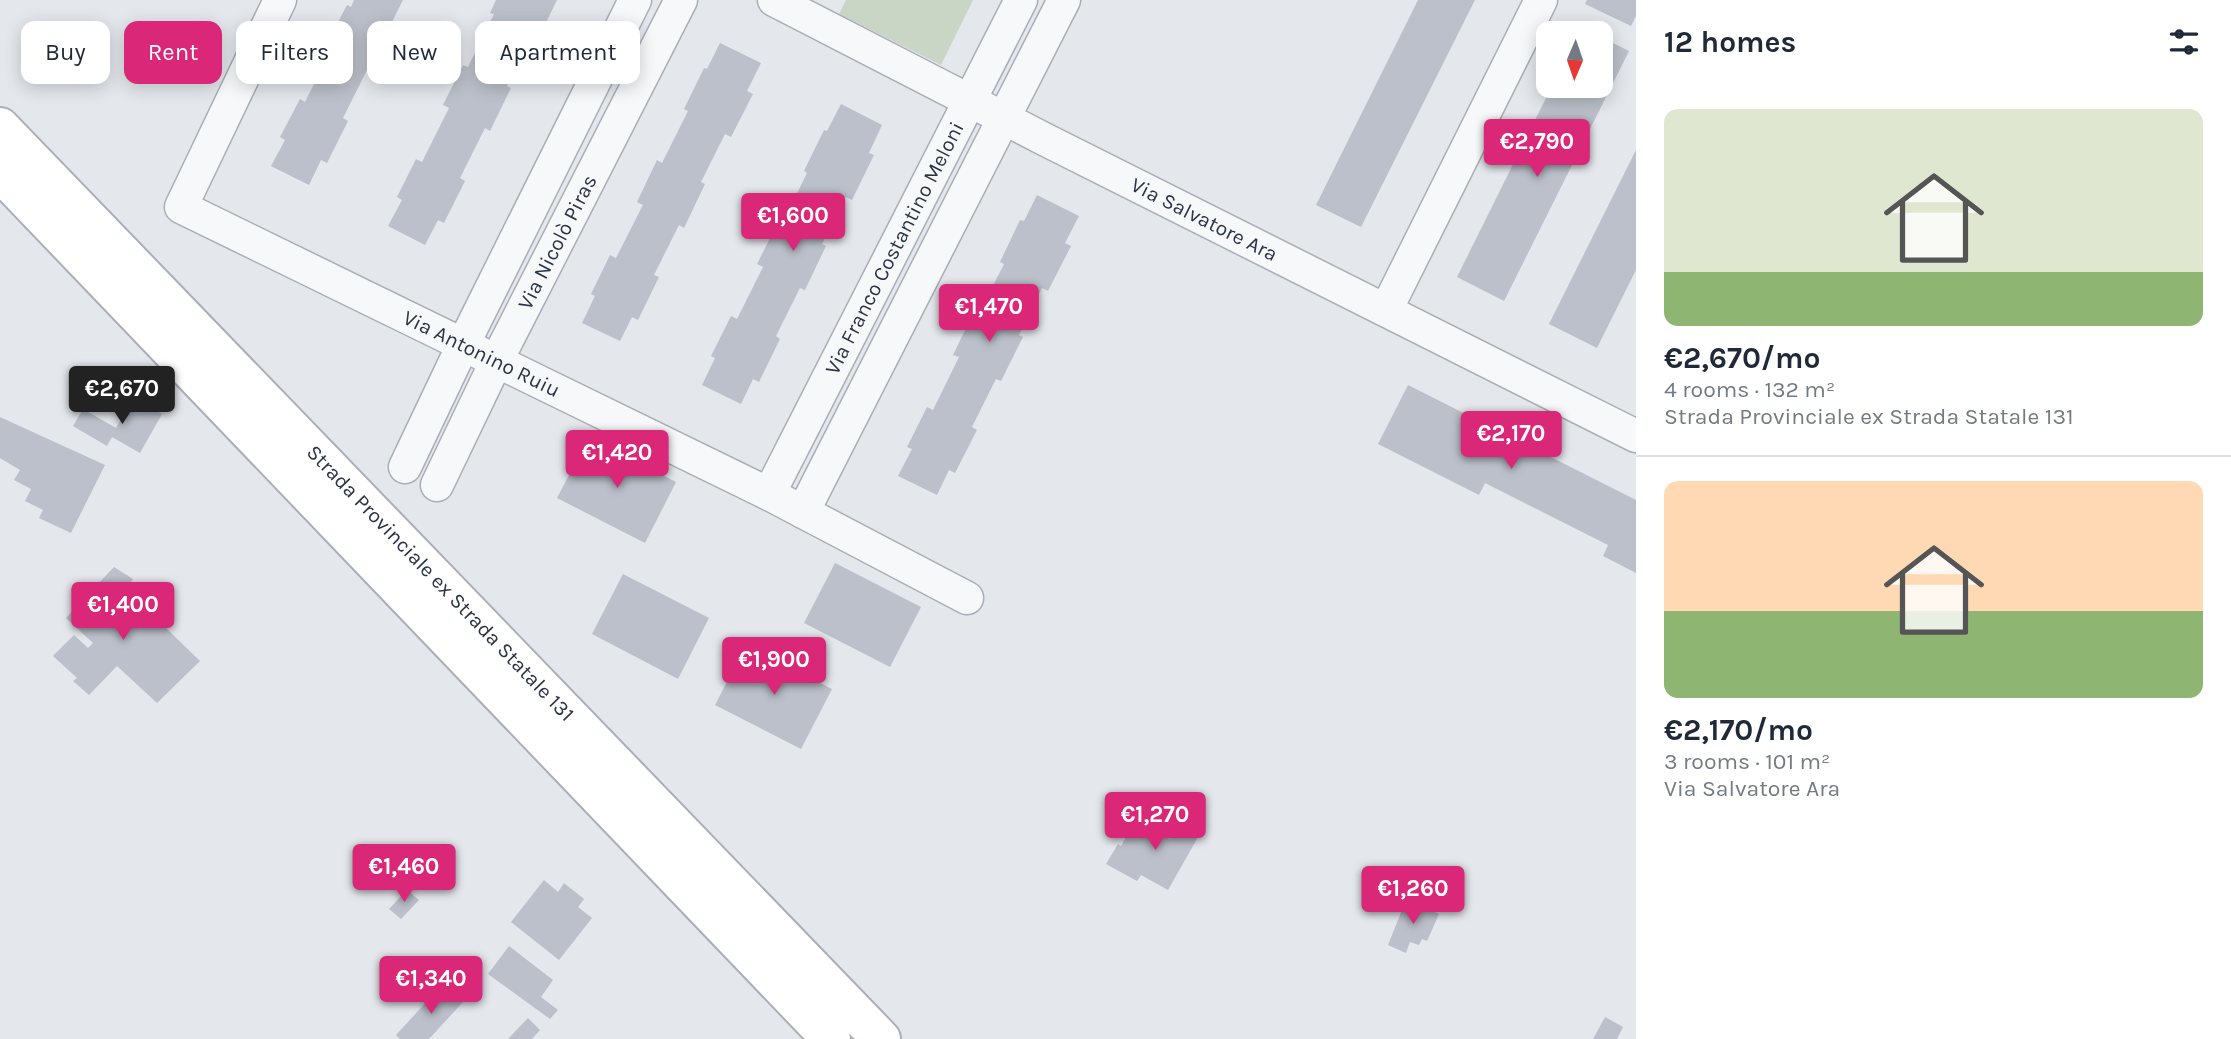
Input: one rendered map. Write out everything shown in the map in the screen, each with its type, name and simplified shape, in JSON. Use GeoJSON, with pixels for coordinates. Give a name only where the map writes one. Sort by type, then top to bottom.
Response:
{"type":"FeatureCollection","features":[{"type":"Feature","properties":{"kind":"main road","name":"Strada Provinciale ex Strada Statale 131"},"geometry":{"type":"LineString","coordinates":[[0,127],[881,1039]]}},
{"type":"Feature","properties":{"kind":"main road","name":"Strada Provinciale ex Strada Statale 131"},"geometry":{"type":"LineString","coordinates":[[0,172],[831,1039]]}},
{"type":"Feature","properties":{"kind":"street","name":"Via Antonino Ruiu"},"geometry":{"type":"LineString","coordinates":[[281,0],[181,207],[769,495],[967,598]]}},
{"type":"Feature","properties":{"kind":"street","name":"Via Nicolò Piras"},"geometry":{"type":"LineString","coordinates":[[405,467],[635,0]]}},
{"type":"Feature","properties":{"kind":"street","name":"Via Nicolò Piras"},"geometry":{"type":"LineString","coordinates":[[437,485],[496,362],[681,0]]}},
{"type":"Feature","properties":{"kind":"street","name":"Via Salvatore Ara"},"geometry":{"type":"LineString","coordinates":[[774,0],[974,91]]}},
{"type":"Feature","properties":{"kind":"street","name":"Via Salvatore Ara"},"geometry":{"type":"LineString","coordinates":[[811,0],[1009,109],[1390,301],[1633,419]]}},
{"type":"Feature","properties":{"kind":"street","name":"Via Franco Costantino Meloni"},"geometry":{"type":"LineString","coordinates":[[769,495],[1021,0]]}},
{"type":"Feature","properties":{"kind":"street","name":"Via Franco Costantino Meloni"},"geometry":{"type":"LineString","coordinates":[[803,512],[1064,0]]}},
{"type":"Feature","properties":{"kind":"street"},"geometry":{"type":"LineString","coordinates":[[1390,301],[1541,0]]}},
{"type":"Feature","properties":{"kind":"green space"},"geometry":{"type":"Polygon","coordinates":[[[846,0],[973,0],[941,65],[839,14],[846,0]]]}},
{"type":"Feature","properties":{"kind":"building"},"geometry":{"type":"Polygon","coordinates":[[[354,0],[403,0],[392,21],[367,21],[367,70],[343,118],[348,121],[327,163],[321,160],[309,185],[271,166],[285,140],[280,137],[300,99],[305,102],[314,84],[353,84],[353,21],[339,21],[347,5],[351,7],[354,0]]]}},
{"type":"Feature","properties":{"kind":"building"},"geometry":{"type":"Polygon","coordinates":[[[496,0],[557,0],[547,21],[491,21],[494,14],[490,13],[496,0]]]}},
{"type":"Feature","properties":{"kind":"building"},"geometry":{"type":"Polygon","coordinates":[[[1418,0],[1475,0],[1361,227],[1316,205],[1418,0]]]}},
{"type":"Feature","properties":{"kind":"building"},"geometry":{"type":"Polygon","coordinates":[[[1587,0],[1636,0],[1636,16],[1631,26],[1585,4],[1587,0]]]}},
{"type":"Feature","properties":{"kind":"building"},"geometry":{"type":"Polygon","coordinates":[[[720,43],[761,63],[747,91],[753,94],[731,137],[725,134],[701,182],[705,184],[684,228],[679,225],[654,275],[659,277],[638,320],[632,317],[620,341],[582,323],[595,296],[591,294],[610,255],[616,258],[643,205],[637,202],[657,160],[662,163],[688,111],[684,109],[720,43]]]}},
{"type":"Feature","properties":{"kind":"building"},"geometry":{"type":"Polygon","coordinates":[[[1614,44],[1629,51],[1614,81],[1614,44]]]}},
{"type":"Feature","properties":{"kind":"building"},"geometry":{"type":"Polygon","coordinates":[[[475,53],[475,84],[508,84],[511,88],[490,131],[485,128],[460,178],[465,181],[444,223],[438,220],[425,245],[388,226],[402,200],[397,197],[416,159],[422,162],[449,108],[443,105],[454,84],[461,84],[463,65],[468,67],[475,53]]]}},
{"type":"Feature","properties":{"kind":"building"},"geometry":{"type":"Polygon","coordinates":[[[1546,98],[1606,98],[1504,301],[1457,277],[1546,98]]]}},
{"type":"Feature","properties":{"kind":"building"},"geometry":{"type":"Polygon","coordinates":[[[841,104],[882,125],[869,153],[874,155],[852,200],[846,197],[822,244],[826,246],[805,290],[800,288],[776,336],[780,339],[759,382],[753,379],[741,404],[702,385],[715,358],[711,356],[731,316],[737,319],[763,267],[757,264],[778,222],[782,224],[824,130],[827,131],[841,104]]]}},
{"type":"Feature","properties":{"kind":"building"},"geometry":{"type":"Polygon","coordinates":[[[1636,150],[1636,270],[1597,348],[1549,324],[1636,150]]]}},
{"type":"Feature","properties":{"kind":"building"},"geometry":{"type":"Polygon","coordinates":[[[1037,195],[1079,216],[1065,243],[1071,246],[1048,291],[1042,288],[1019,335],[1023,337],[1001,381],[996,379],[972,427],[977,430],[955,473],[949,470],[937,495],[898,476],[912,449],[907,447],[927,407],[933,410],[959,357],[953,355],[974,312],[978,315],[1004,264],[1000,262],[1020,220],[1024,221],[1037,195]]]}},
{"type":"Feature","properties":{"kind":"building"},"geometry":{"type":"Polygon","coordinates":[[[1408,385],[1636,500],[1636,573],[1603,556],[1608,545],[1485,483],[1479,495],[1378,444],[1408,385]]]}},
{"type":"Feature","properties":{"kind":"building"},"geometry":{"type":"Polygon","coordinates":[[[133,398],[162,414],[140,453],[112,437],[107,446],[73,426],[83,409],[116,428],[133,398]]]}},
{"type":"Feature","properties":{"kind":"building"},"geometry":{"type":"Polygon","coordinates":[[[0,417],[105,465],[71,533],[39,518],[43,510],[25,501],[31,489],[14,480],[20,470],[0,458],[0,417]]]}},
{"type":"Feature","properties":{"kind":"building"},"geometry":{"type":"Polygon","coordinates":[[[589,437],[676,482],[645,543],[557,498],[589,437]]]}},
{"type":"Feature","properties":{"kind":"building"},"geometry":{"type":"Polygon","coordinates":[[[835,563],[921,607],[890,667],[804,623],[835,563]]]}},
{"type":"Feature","properties":{"kind":"building"},"geometry":{"type":"Polygon","coordinates":[[[114,567],[133,579],[126,589],[200,661],[157,703],[117,666],[89,695],[73,681],[77,678],[53,656],[74,635],[88,648],[93,643],[66,618],[114,567]]]}},
{"type":"Feature","properties":{"kind":"building"},"geometry":{"type":"Polygon","coordinates":[[[623,574],[709,618],[678,679],[592,634],[623,574]]]}},
{"type":"Feature","properties":{"kind":"building"},"geometry":{"type":"Polygon","coordinates":[[[746,645],[832,689],[801,749],[715,705],[746,645]]]}},
{"type":"Feature","properties":{"kind":"building"},"geometry":{"type":"Polygon","coordinates":[[[1176,816],[1202,830],[1168,890],[1141,875],[1137,881],[1106,864],[1118,844],[1121,846],[1136,820],[1170,839],[1175,829],[1170,826],[1176,816]]]}},
{"type":"Feature","properties":{"kind":"building"},"geometry":{"type":"Polygon","coordinates":[[[544,880],[558,892],[564,883],[584,899],[578,907],[592,918],[559,960],[511,922],[544,880]]]}},
{"type":"Feature","properties":{"kind":"building"},"geometry":{"type":"Polygon","coordinates":[[[407,890],[419,900],[401,919],[389,909],[407,890]]]}},
{"type":"Feature","properties":{"kind":"building"},"geometry":{"type":"Polygon","coordinates":[[[1406,900],[1439,914],[1427,941],[1422,939],[1419,945],[1410,942],[1406,953],[1388,945],[1406,900]]]}},
{"type":"Feature","properties":{"kind":"building"},"geometry":{"type":"Polygon","coordinates":[[[509,946],[553,980],[541,997],[558,1010],[550,1019],[488,974],[509,946]]]}},
{"type":"Feature","properties":{"kind":"building"},"geometry":{"type":"Polygon","coordinates":[[[443,984],[463,1002],[429,1039],[400,1039],[396,1035],[443,984]]]}},
{"type":"Feature","properties":{"kind":"building"},"geometry":{"type":"Polygon","coordinates":[[[1605,1017],[1623,1027],[1617,1039],[1593,1039],[1605,1017]]]}},
{"type":"Feature","properties":{"kind":"building"},"geometry":{"type":"Polygon","coordinates":[[[528,1018],[540,1030],[532,1039],[508,1039],[528,1018]]]}}]}
